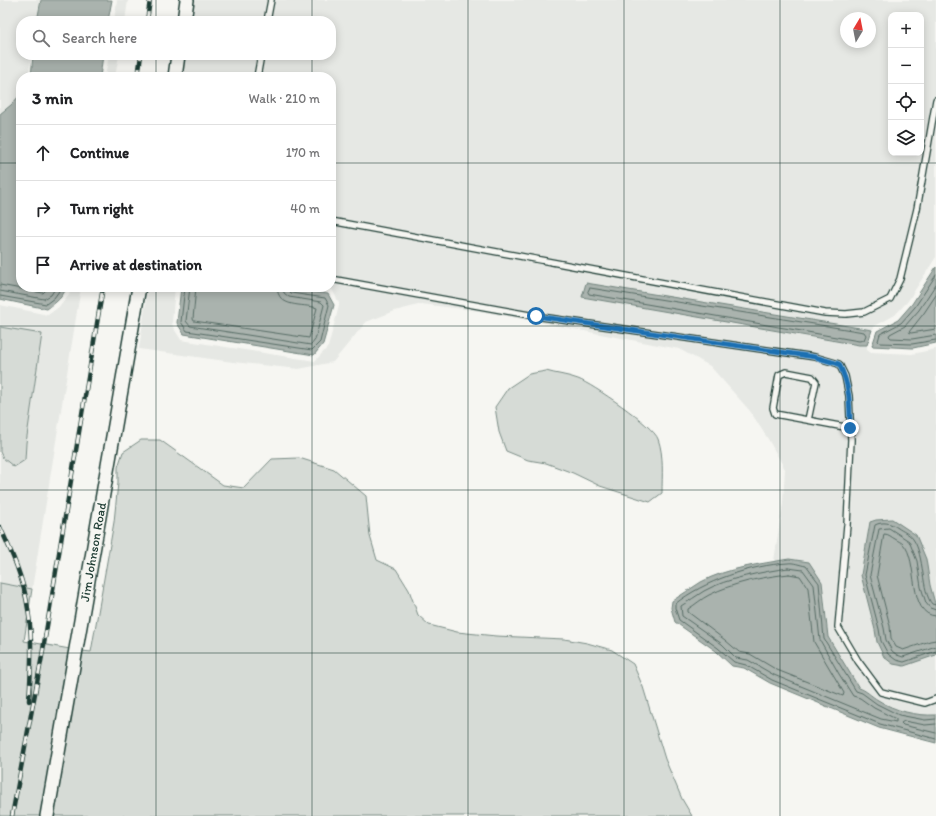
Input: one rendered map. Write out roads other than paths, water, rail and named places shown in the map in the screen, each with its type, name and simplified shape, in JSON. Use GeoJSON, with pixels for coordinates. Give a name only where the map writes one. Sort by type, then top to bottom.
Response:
{"type":"FeatureCollection","features":[{"type":"Feature","properties":{"kind":"street"},"geometry":{"type":"LineString","coordinates":[[185,16],[187,0]]}},
{"type":"Feature","properties":{"kind":"street"},"geometry":{"type":"LineString","coordinates":[[176,72],[177,60]]}},
{"type":"Feature","properties":{"kind":"street","name":"Jim Johnson Road"},"geometry":{"type":"LineString","coordinates":[[47,816],[138,292]]}},
{"type":"Feature","properties":{"kind":"lane"},"geometry":{"type":"LineString","coordinates":[[268,16],[271,0]]}},
{"type":"Feature","properties":{"kind":"lane"},"geometry":{"type":"LineString","coordinates":[[258,72],[260,60]]}},
{"type":"Feature","properties":{"kind":"lane"},"geometry":{"type":"LineString","coordinates":[[336,222],[825,313],[846,314],[864,312],[890,299],[900,279],[917,209],[936,100]]}},
{"type":"Feature","properties":{"kind":"lane"},"geometry":{"type":"LineString","coordinates":[[336,280],[536,316],[815,357],[839,364],[845,376],[849,396],[850,428],[847,526],[838,627],[858,661],[881,692],[925,703],[936,699]]}},
{"type":"Feature","properties":{"kind":"lane"},"geometry":{"type":"LineString","coordinates":[[808,420],[816,382],[812,377],[786,372],[779,375],[772,408],[775,414],[850,428]]}},
{"type":"Feature","properties":{"kind":"water"},"geometry":{"type":"Polygon","coordinates":[[[41,0],[112,0],[109,16],[38,16],[41,0]]]}},
{"type":"Feature","properties":{"kind":"water"},"geometry":{"type":"Polygon","coordinates":[[[33,60],[102,60],[101,72],[31,72],[33,60]]]}},
{"type":"Feature","properties":{"kind":"water"},"geometry":{"type":"Polygon","coordinates":[[[16,100],[16,292],[64,292],[56,302],[47,309],[0,299],[0,114],[16,100]]]}},
{"type":"Feature","properties":{"kind":"water"},"geometry":{"type":"Polygon","coordinates":[[[936,267],[936,343],[913,348],[872,346],[877,331],[898,320],[912,304],[936,267]]]}},
{"type":"Feature","properties":{"kind":"water"},"geometry":{"type":"Polygon","coordinates":[[[586,283],[872,330],[867,345],[859,345],[582,297],[586,283]]]}},
{"type":"Feature","properties":{"kind":"water"},"geometry":{"type":"Polygon","coordinates":[[[180,292],[314,292],[328,294],[334,305],[323,344],[314,355],[184,334],[177,323],[180,292]]]}},
{"type":"Feature","properties":{"kind":"water"},"geometry":{"type":"Polygon","coordinates":[[[892,519],[916,535],[926,559],[930,585],[936,607],[936,655],[904,666],[893,664],[884,657],[877,642],[861,575],[870,522],[892,519]]]}},
{"type":"Feature","properties":{"kind":"water"},"geometry":{"type":"Polygon","coordinates":[[[789,559],[809,562],[822,582],[828,637],[859,688],[885,704],[899,710],[913,714],[936,715],[936,743],[879,728],[770,683],[744,668],[732,666],[716,651],[675,622],[671,608],[672,601],[701,582],[733,570],[789,559]]]}},
{"type":"Feature","properties":{"kind":"railway"},"geometry":{"type":"LineString","coordinates":[[148,16],[150,0]]}},
{"type":"Feature","properties":{"kind":"railway"},"geometry":{"type":"LineString","coordinates":[[139,72],[140,60]]}},
{"type":"Feature","properties":{"kind":"railway"},"geometry":{"type":"LineString","coordinates":[[12,816],[42,656],[102,292]]}},
{"type":"Feature","properties":{"kind":"railway"},"geometry":{"type":"LineString","coordinates":[[0,527],[21,577],[30,620],[31,667],[29,701]]}}]}
